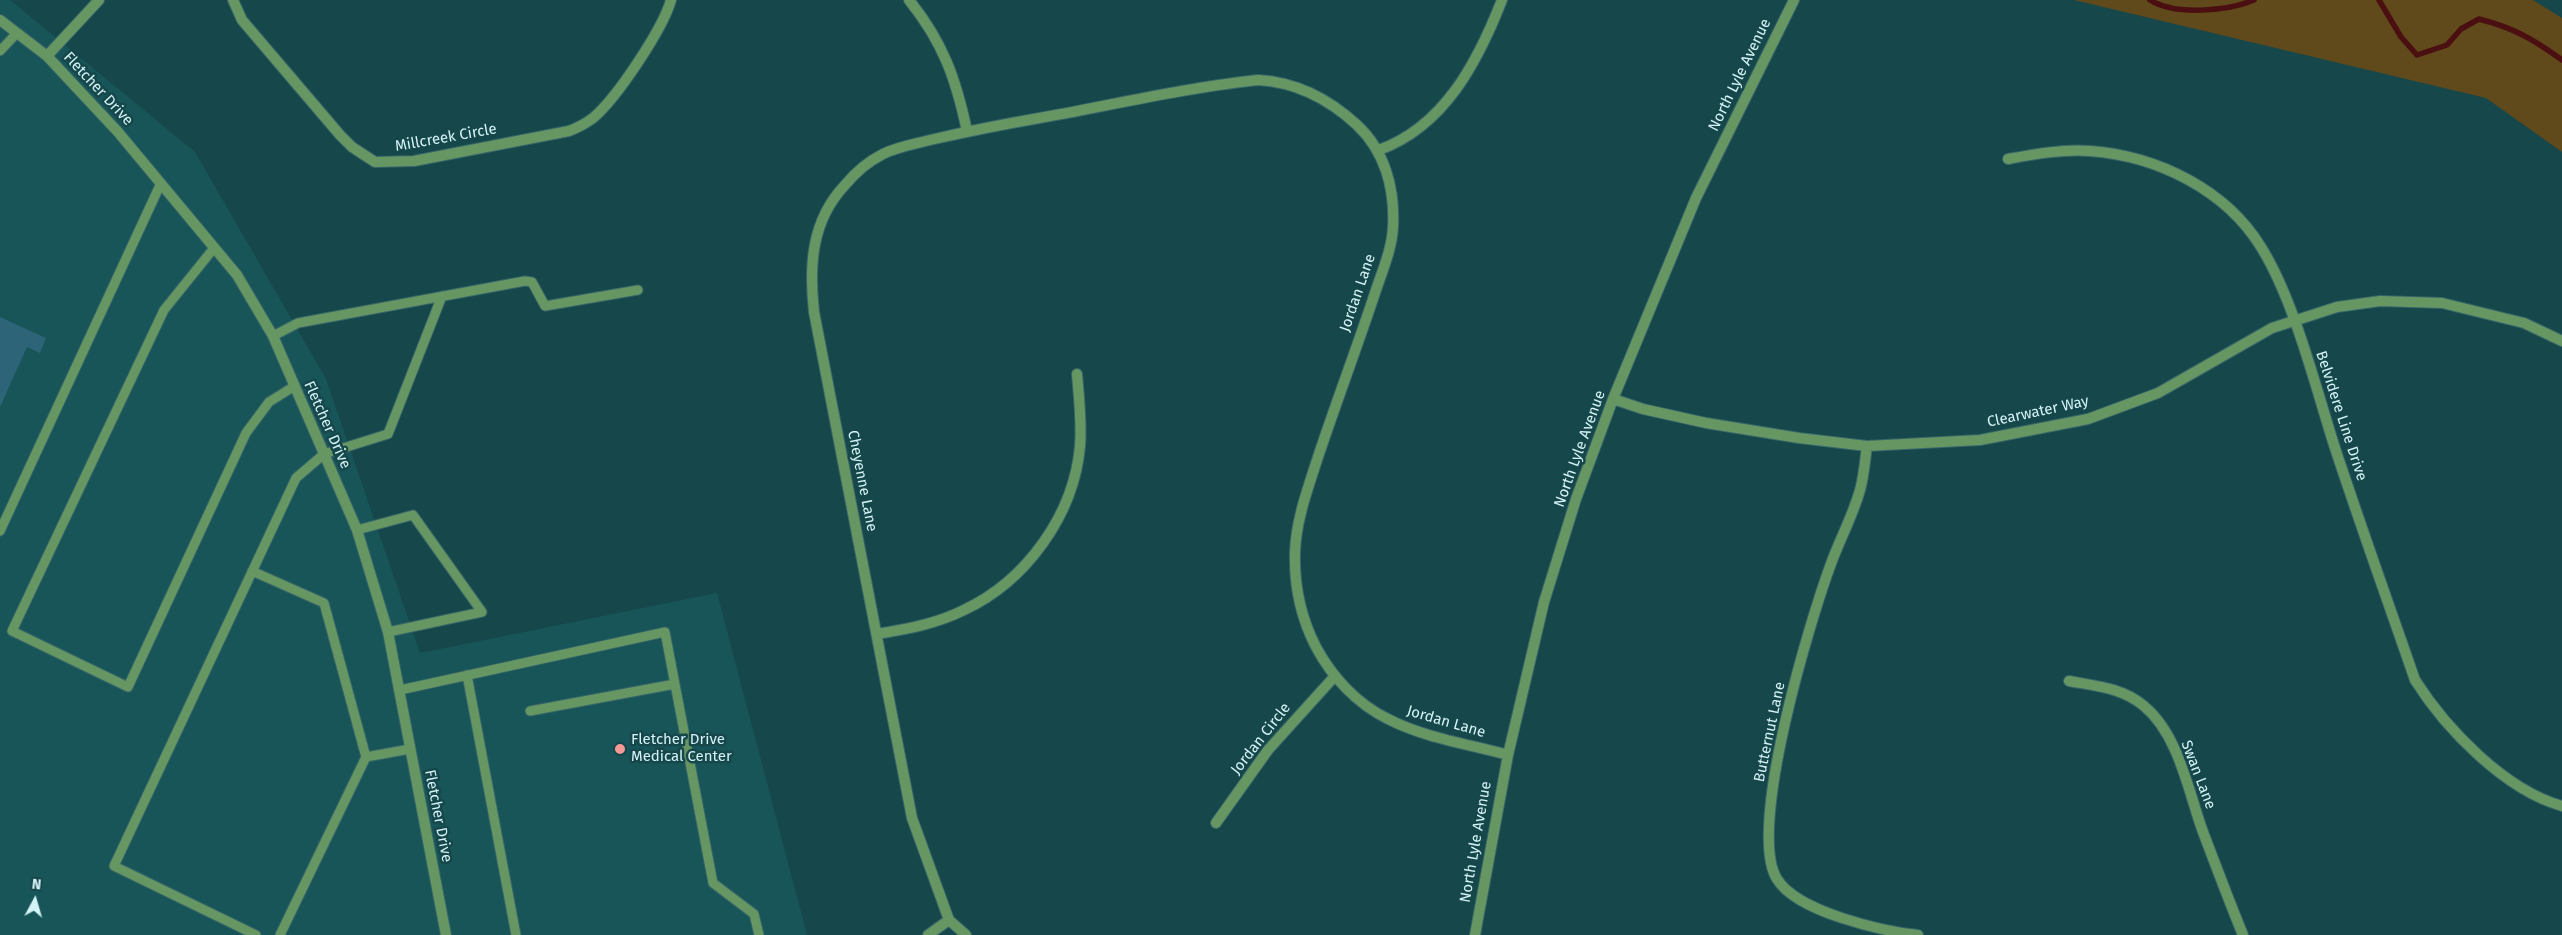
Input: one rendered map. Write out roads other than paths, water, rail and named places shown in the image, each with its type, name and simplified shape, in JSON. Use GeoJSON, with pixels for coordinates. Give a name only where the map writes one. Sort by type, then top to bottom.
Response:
{"type":"FeatureCollection","features":[{"type":"Feature","properties":{"kind":"street"},"geometry":{"type":"LineString","coordinates":[[47,56],[99,0]]}},
{"type":"Feature","properties":{"kind":"street","name":"Millcreek Circle"},"geometry":{"type":"LineString","coordinates":[[233,0],[242,20],[340,135],[366,158],[387,163],[414,161],[569,131],[583,125],[602,109],[636,63],[665,18],[671,0]]}},
{"type":"Feature","properties":{"kind":"street"},"geometry":{"type":"LineString","coordinates":[[910,0],[926,21],[952,70],[967,131]]}},
{"type":"Feature","properties":{"kind":"street"},"geometry":{"type":"LineString","coordinates":[[1379,150],[1409,135],[1454,94],[1485,45],[1502,0]]}},
{"type":"Feature","properties":{"kind":"street","name":"North Lyle Avenue"},"geometry":{"type":"LineString","coordinates":[[1475,935],[1508,755],[1544,602],[1576,500],[1613,399],[1696,198],[1794,0]]}},
{"type":"Feature","properties":{"kind":"street","name":"Fletcher Drive"},"geometry":{"type":"LineString","coordinates":[[0,20],[47,56],[118,132],[237,275],[272,336],[357,530],[388,632],[446,935]]}},
{"type":"Feature","properties":{"kind":"street","name":"Jordan Lane"},"geometry":{"type":"LineString","coordinates":[[967,131],[1258,80],[1276,81],[1314,94],[1351,120],[1368,135],[1379,150],[1391,187],[1393,204],[1392,242],[1306,496],[1295,551],[1295,579],[1299,605],[1310,636],[1334,676],[1360,701],[1386,719],[1434,737],[1508,755]]}},
{"type":"Feature","properties":{"kind":"street","name":"Cheyenne Lane"},"geometry":{"type":"LineString","coordinates":[[966,935],[949,920],[912,818],[814,312],[810,283],[811,259],[815,238],[824,215],[844,185],[883,154],[967,131]]}},
{"type":"Feature","properties":{"kind":"street","name":"Belvidere Line Drive"},"geometry":{"type":"LineString","coordinates":[[2008,159],[2047,152],[2091,151],[2130,158],[2168,169],[2197,184],[2244,221],[2262,248],[2293,320],[2415,680],[2438,712],[2474,750],[2508,779],[2545,802],[2562,806]]}},
{"type":"Feature","properties":{"kind":"street","name":"Clearwater Way"},"geometry":{"type":"LineString","coordinates":[[1613,399],[1643,409],[1706,422],[1799,438],[1867,446],[1980,440],[2088,419],[2158,393],[2246,341],[2272,328],[2337,308],[2380,301],[2442,303],[2524,323],[2562,341]]}},
{"type":"Feature","properties":{"kind":"street"},"geometry":{"type":"LineString","coordinates":[[877,634],[931,624],[965,610],[995,593],[1029,562],[1058,520],[1077,465],[1081,428],[1077,374]]}},
{"type":"Feature","properties":{"kind":"street","name":"Butternut Lane"},"geometry":{"type":"LineString","coordinates":[[1867,446],[1860,490],[1829,570],[1782,736],[1772,790],[1768,836],[1769,860],[1777,880],[1788,891],[1807,903],[1855,924],[1918,935]]}},
{"type":"Feature","properties":{"kind":"street","name":"Jordan Circle"},"geometry":{"type":"LineString","coordinates":[[1216,823],[1268,750],[1334,676]]}},
{"type":"Feature","properties":{"kind":"street","name":"Swan Lane"},"geometry":{"type":"LineString","coordinates":[[2070,681],[2122,692],[2144,706],[2162,726],[2188,783],[2202,829],[2243,935]]}},
{"type":"Feature","properties":{"kind":"street"},"geometry":{"type":"LineString","coordinates":[[928,935],[949,920]]}},
{"type":"Feature","properties":{"kind":"lane"},"geometry":{"type":"LineString","coordinates":[[0,51],[17,33]]}},
{"type":"Feature","properties":{"kind":"lane"},"geometry":{"type":"LineString","coordinates":[[0,531],[161,183]]}},
{"type":"Feature","properties":{"kind":"lane"},"geometry":{"type":"LineString","coordinates":[[214,248],[164,310],[12,631],[128,687],[246,433],[269,402],[294,387]]}},
{"type":"Feature","properties":{"kind":"lane"},"geometry":{"type":"LineString","coordinates":[[272,336],[298,323],[524,280],[532,282],[545,306],[638,290]]}},
{"type":"Feature","properties":{"kind":"lane"},"geometry":{"type":"LineString","coordinates":[[256,935],[114,866],[296,478],[324,454],[388,434],[442,296]]}},
{"type":"Feature","properties":{"kind":"lane"},"geometry":{"type":"LineString","coordinates":[[357,530],[414,515],[482,612],[388,632]]}},
{"type":"Feature","properties":{"kind":"lane"},"geometry":{"type":"LineString","coordinates":[[252,571],[324,603],[366,757],[280,935]]}},
{"type":"Feature","properties":{"kind":"lane"},"geometry":{"type":"LineString","coordinates":[[400,690],[665,632],[713,883],[754,914],[759,935]]}},
{"type":"Feature","properties":{"kind":"lane"},"geometry":{"type":"LineString","coordinates":[[467,674],[516,935]]}},
{"type":"Feature","properties":{"kind":"lane"},"geometry":{"type":"LineString","coordinates":[[530,711],[675,684]]}},
{"type":"Feature","properties":{"kind":"lane"},"geometry":{"type":"LineString","coordinates":[[366,757],[410,749]]}},
{"type":"Feature","properties":{"kind":"waterway"},"geometry":{"type":"LineString","coordinates":[[2150,0],[2161,5],[2187,10],[2230,7],[2254,0]]}},
{"type":"Feature","properties":{"kind":"waterway"},"geometry":{"type":"LineString","coordinates":[[2379,0],[2401,37],[2417,55],[2447,45],[2461,29],[2479,19],[2503,26],[2523,35],[2562,60]]}},
{"type":"Feature","properties":{"kind":"place","name":"Fletcher Drive Medical Center"},"geometry":{"type":"Point","coordinates":[620,749]}}]}
